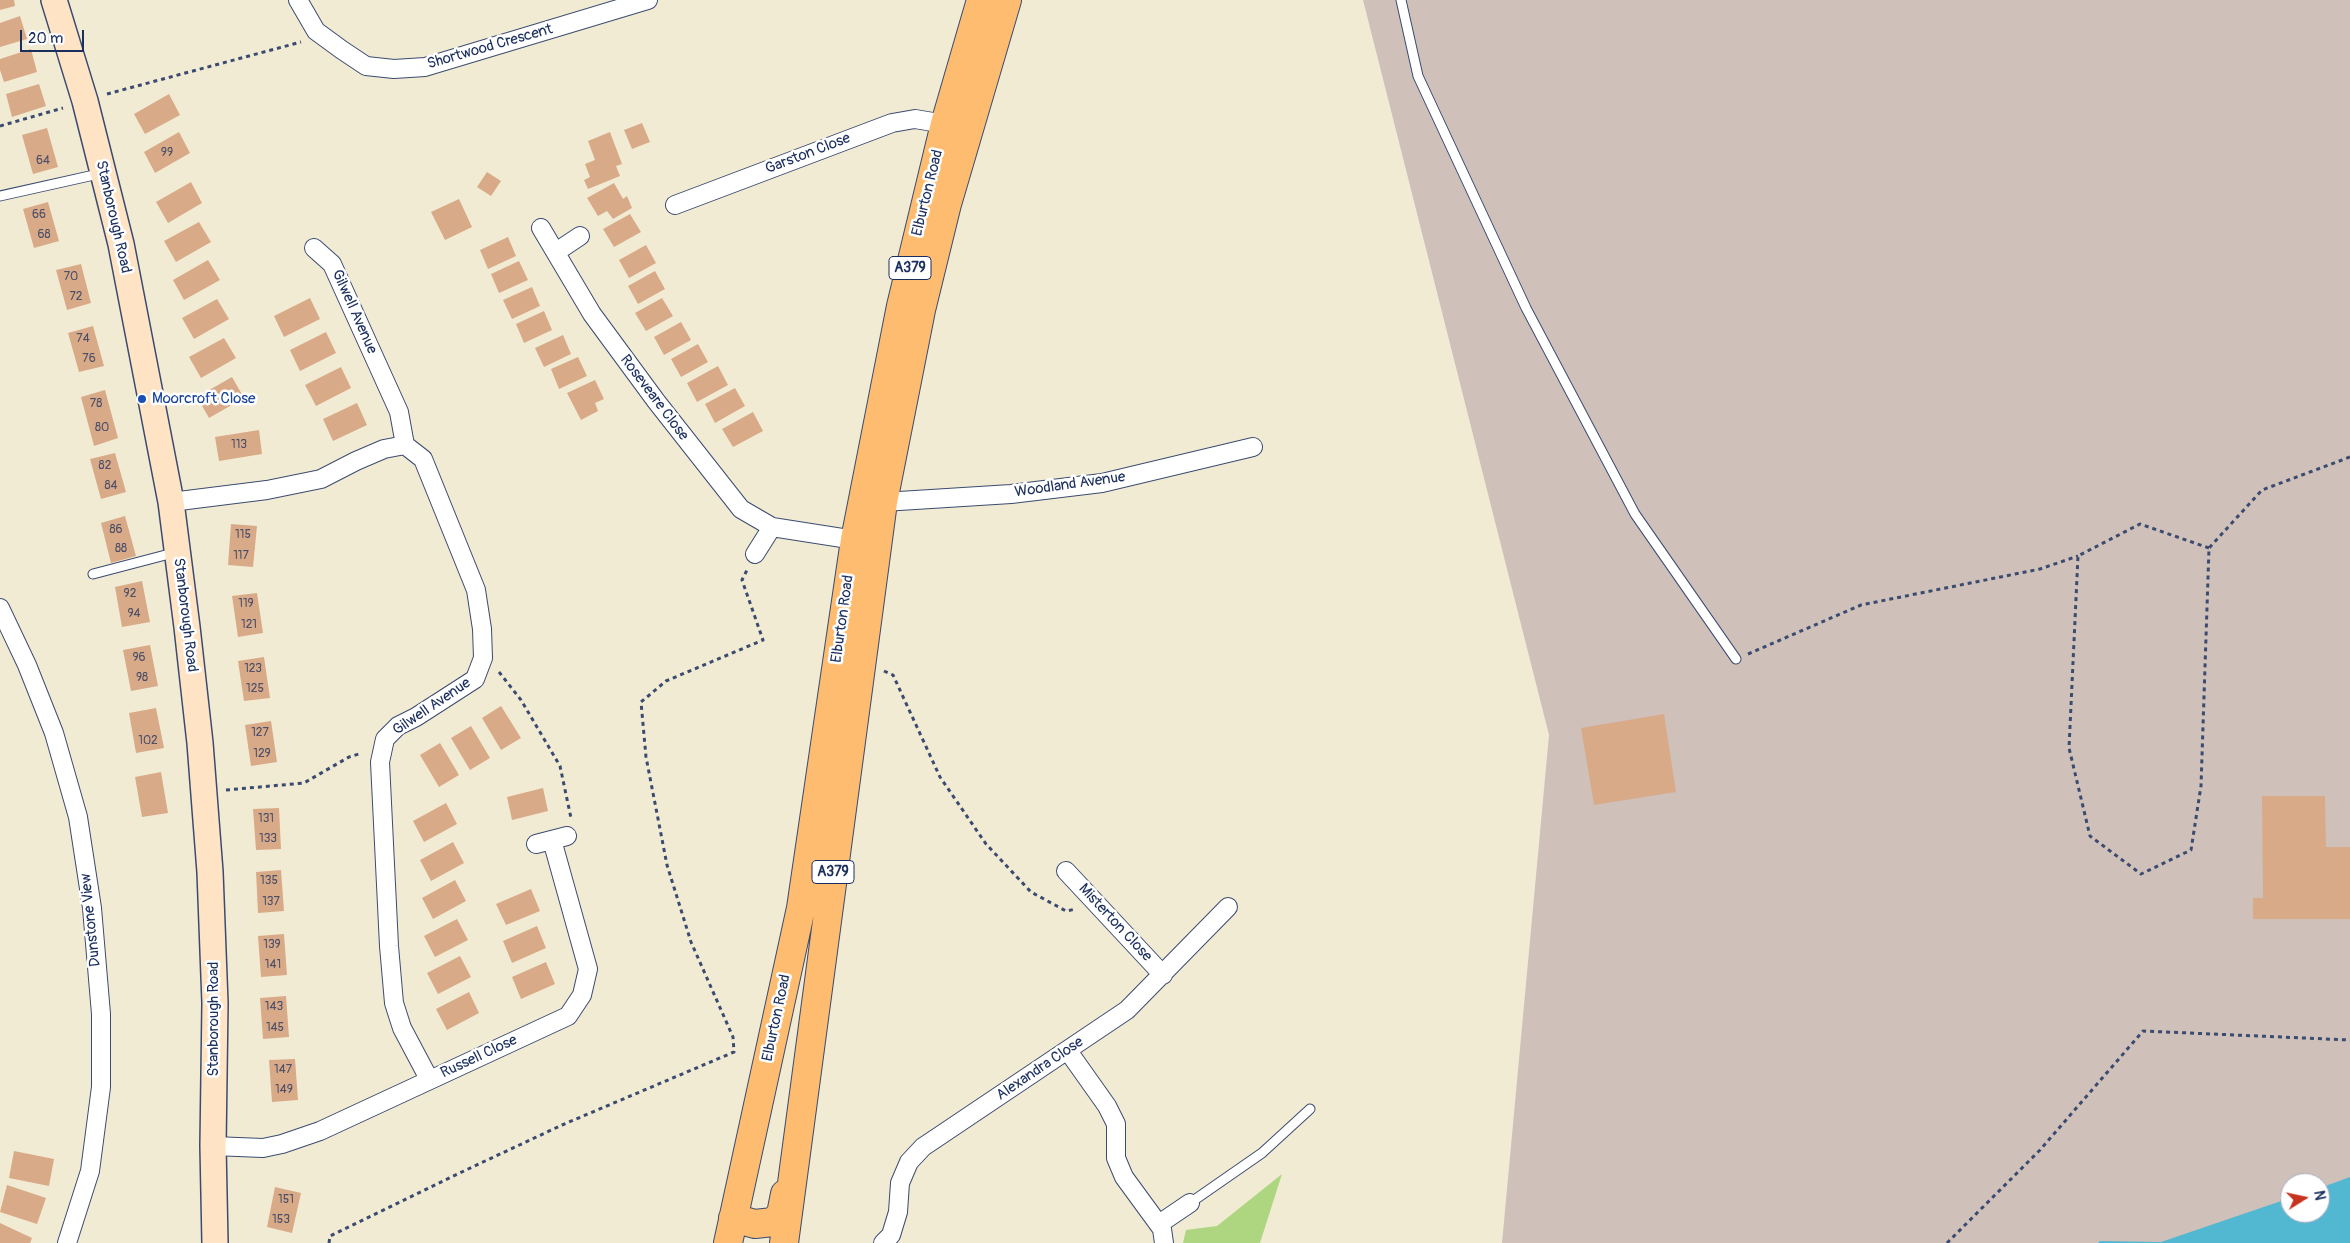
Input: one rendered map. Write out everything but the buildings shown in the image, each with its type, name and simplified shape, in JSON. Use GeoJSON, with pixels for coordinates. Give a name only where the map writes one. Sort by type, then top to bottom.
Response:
{"type":"FeatureCollection","features":[{"type":"Feature","properties":{"kind":"main road","name":"Elburton Road"},"geometry":{"type":"LineString","coordinates":[[730,1230],[801,908],[854,540],[901,306],[945,124],[981,0]]}},
{"type":"Feature","properties":{"kind":"main road","name":"Elburton Road"},"geometry":{"type":"LineString","coordinates":[[784,1243],[883,502],[922,310],[946,204],[1007,0]]}},
{"type":"Feature","properties":{"kind":"main road","name":"A379"},"geometry":{"type":"LineString","coordinates":[[730,1230],[774,1222],[781,1214],[790,1158],[799,1132]]}},
{"type":"Feature","properties":{"kind":"street","name":"Stanborough Road"},"geometry":{"type":"LineString","coordinates":[[54,0],[85,101],[121,244],[171,502],[200,742],[204,791],[215,1002],[213,1146],[215,1243]]}},
{"type":"Feature","properties":{"kind":"street","name":"Shortwood Crescent"},"geometry":{"type":"LineString","coordinates":[[298,0],[316,31],[366,66],[394,69],[425,67],[648,0]]}},
{"type":"Feature","properties":{"kind":"street","name":"Garston Close"},"geometry":{"type":"LineString","coordinates":[[675,204],[892,123],[915,120],[945,124]]}},
{"type":"Feature","properties":{"kind":"street","name":"Roseveare Close"},"geometry":{"type":"LineString","coordinates":[[541,228],[592,314],[716,480],[741,509],[772,527],[854,540]]}},
{"type":"Feature","properties":{"kind":"street"},"geometry":{"type":"LineString","coordinates":[[556,252],[580,236]]}},
{"type":"Feature","properties":{"kind":"street","name":"Gilwell Avenue"},"geometry":{"type":"LineString","coordinates":[[314,248],[332,264],[399,412],[405,445],[423,459],[476,590],[482,629],[483,658],[475,679],[416,717],[398,726],[385,739],[380,762],[388,946],[394,1003],[402,1028],[429,1079]]}},
{"type":"Feature","properties":{"kind":"street"},"geometry":{"type":"LineString","coordinates":[[171,502],[267,490],[320,479],[384,449],[405,445]]}},
{"type":"Feature","properties":{"kind":"street","name":"Woodland Avenue"},"geometry":{"type":"LineString","coordinates":[[883,502],[1011,494],[1102,483],[1253,448]]}},
{"type":"Feature","properties":{"kind":"street"},"geometry":{"type":"LineString","coordinates":[[755,554],[772,527]]}},
{"type":"Feature","properties":{"kind":"street","name":"Dunstone View"},"geometry":{"type":"LineString","coordinates":[[0,608],[27,665],[54,733],[78,817],[92,908],[101,1014],[101,1087],[90,1171],[67,1243]]}},
{"type":"Feature","properties":{"kind":"street","name":"Russell Close"},"geometry":{"type":"LineString","coordinates":[[213,1146],[263,1148],[282,1144],[320,1131],[568,1016],[582,995],[588,969],[551,840]]}},
{"type":"Feature","properties":{"kind":"street","name":"Misterton Close"},"geometry":{"type":"LineString","coordinates":[[1066,871],[1163,975]]}},
{"type":"Feature","properties":{"kind":"street","name":"Alexandra Close"},"geometry":{"type":"LineString","coordinates":[[883,1243],[891,1235],[896,1220],[900,1182],[909,1162],[923,1147],[1127,1010],[1228,907]]}},
{"type":"Feature","properties":{"kind":"street"},"geometry":{"type":"LineString","coordinates":[[1068,1051],[1107,1106],[1116,1124],[1116,1158],[1124,1177],[1162,1229],[1164,1243]]}},
{"type":"Feature","properties":{"kind":"street"},"geometry":{"type":"LineString","coordinates":[[1159,1224],[1190,1203]]}},
{"type":"Feature","properties":{"kind":"lane"},"geometry":{"type":"LineString","coordinates":[[1401,0],[1418,76],[1526,308],[1636,514],[1736,659]]}},
{"type":"Feature","properties":{"kind":"lane"},"geometry":{"type":"LineString","coordinates":[[0,196],[103,173]]}},
{"type":"Feature","properties":{"kind":"lane"},"geometry":{"type":"LineString","coordinates":[[93,574],[177,552]]}},
{"type":"Feature","properties":{"kind":"lane"},"geometry":{"type":"LineString","coordinates":[[1190,1203],[1262,1153],[1310,1109]]}},
{"type":"Feature","properties":{"kind":"path"},"geometry":{"type":"LineString","coordinates":[[0,126],[324,36]]}},
{"type":"Feature","properties":{"kind":"path"},"geometry":{"type":"LineString","coordinates":[[2078,556],[2069,748],[2090,836],[2141,874],[2191,850],[2200,786],[2209,548],[2262,490],[2350,457]]}},
{"type":"Feature","properties":{"kind":"path"},"geometry":{"type":"LineString","coordinates":[[1736,659],[1861,605],[2040,569],[2078,556],[2140,524],[2209,548]]}},
{"type":"Feature","properties":{"kind":"path"},"geometry":{"type":"LineString","coordinates":[[328,1243],[330,1236],[466,1170],[562,1125],[734,1052],[733,1037],[691,942],[667,865],[646,756],[641,702],[666,681],[763,640],[742,580],[755,554]]}},
{"type":"Feature","properties":{"kind":"path"},"geometry":{"type":"LineString","coordinates":[[483,658],[504,676],[522,700],[560,766],[572,822],[551,840]]}},
{"type":"Feature","properties":{"kind":"path"},"geometry":{"type":"LineString","coordinates":[[862,661],[893,675],[940,777],[986,844],[1031,892],[1066,911],[1099,906]]}},
{"type":"Feature","properties":{"kind":"path"},"geometry":{"type":"LineString","coordinates":[[204,791],[304,783],[349,757],[384,745]]}},
{"type":"Feature","properties":{"kind":"path"},"geometry":{"type":"LineString","coordinates":[[1947,1243],[2040,1150],[2143,1031],[2350,1040]]}},
{"type":"Feature","properties":{"kind":"shaded area"},"geometry":{"type":"Polygon","coordinates":[[[1363,0],[2350,0],[2350,1243],[1502,1243],[1549,735],[1363,0]]]}},
{"type":"Feature","properties":{"kind":"green space"},"geometry":{"type":"Polygon","coordinates":[[[1282,1174],[1260,1243],[1183,1243],[1186,1230],[1217,1226],[1282,1174]]]}},
{"type":"Feature","properties":{"kind":"water"},"geometry":{"type":"Polygon","coordinates":[[[2350,1177],[2350,1243],[2098,1243],[2100,1241],[2161,1242],[2280,1201],[2280,1223],[2330,1223],[2330,1184],[2350,1177]]]}},
{"type":"Feature","properties":{"kind":"place","name":"Moorcroft Close"},"geometry":{"type":"Point","coordinates":[142,399]}}]}
